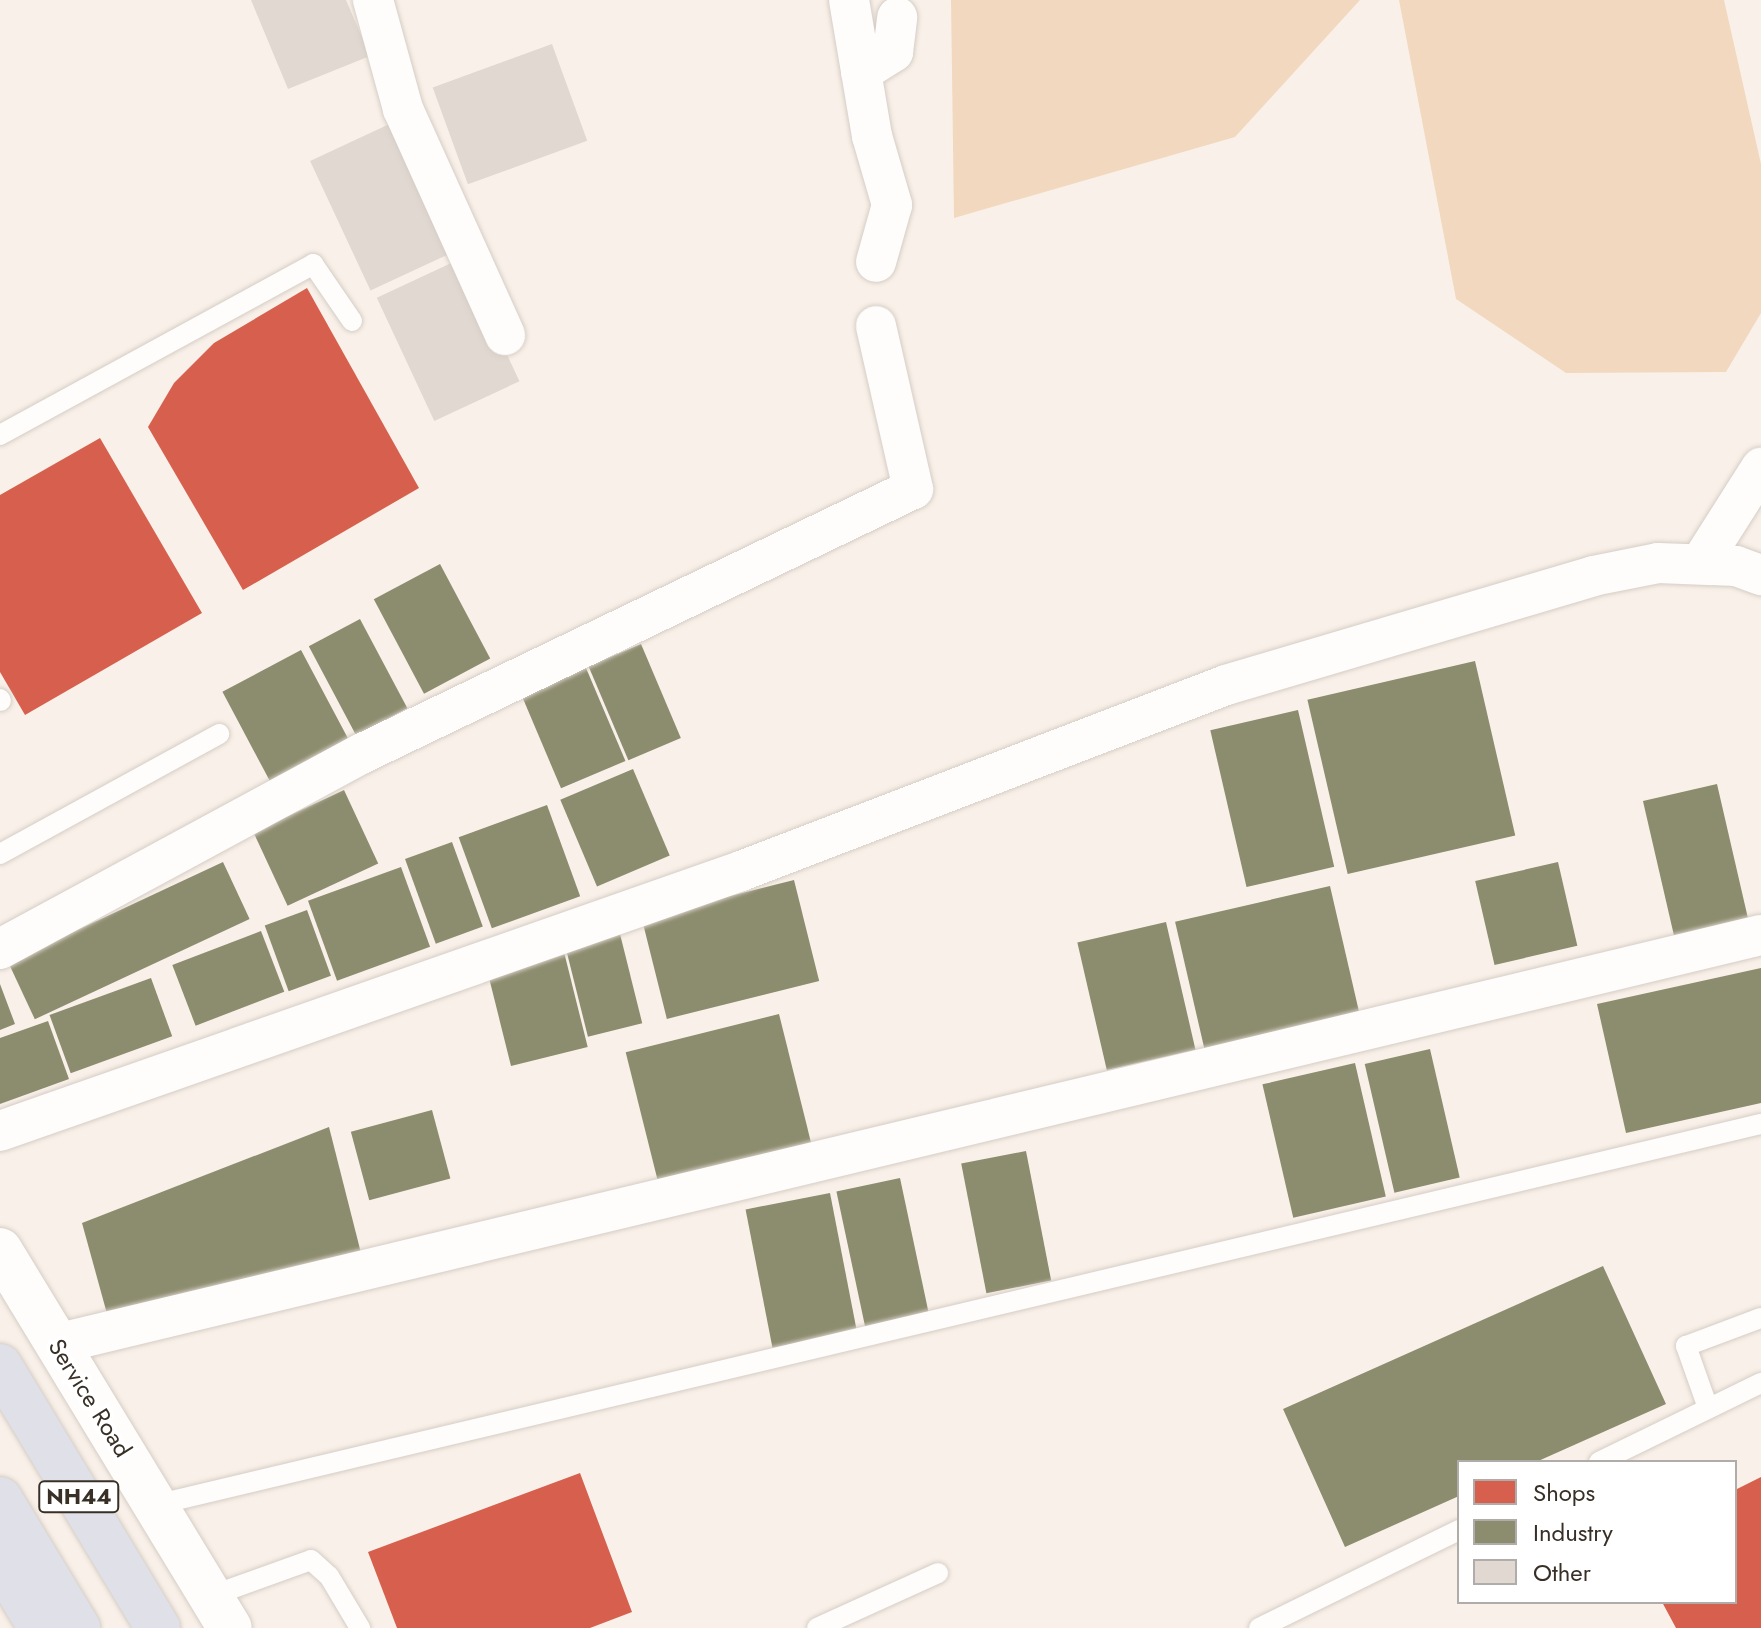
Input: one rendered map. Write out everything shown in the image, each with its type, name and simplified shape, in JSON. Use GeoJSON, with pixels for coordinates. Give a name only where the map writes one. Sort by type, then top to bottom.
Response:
{"type":"FeatureCollection","features":[{"type":"Feature","properties":{"kind":"highway","name":"NH44"},"geometry":{"type":"LineString","coordinates":[[0,1366],[158,1628]]}},
{"type":"Feature","properties":{"kind":"highway"},"geometry":{"type":"LineString","coordinates":[[0,1414],[129,1628]]}},
{"type":"Feature","properties":{"kind":"highway"},"geometry":{"type":"LineString","coordinates":[[0,1499],[78,1628]]}},
{"type":"Feature","properties":{"kind":"highway"},"geometry":{"type":"LineString","coordinates":[[0,1561],[41,1628]]}},
{"type":"Feature","properties":{"kind":"street"},"geometry":{"type":"LineString","coordinates":[[373,0],[403,109],[505,335]]}},
{"type":"Feature","properties":{"kind":"street"},"geometry":{"type":"LineString","coordinates":[[849,0],[872,136],[892,205],[876,262]]}},
{"type":"Feature","properties":{"kind":"street"},"geometry":{"type":"LineString","coordinates":[[861,72],[893,52],[897,17]]}},
{"type":"Feature","properties":{"kind":"street"},"geometry":{"type":"LineString","coordinates":[[0,949],[363,753],[913,489],[876,326]]}},
{"type":"Feature","properties":{"kind":"street"},"geometry":{"type":"LineString","coordinates":[[1700,564],[1761,468]]}},
{"type":"Feature","properties":{"kind":"street"},"geometry":{"type":"LineString","coordinates":[[0,1131],[741,871],[1226,685],[1593,576],[1658,563],[1736,566],[1761,575]]}},
{"type":"Feature","properties":{"kind":"street"},"geometry":{"type":"LineString","coordinates":[[56,1344],[1761,935]]}},
{"type":"Feature","properties":{"kind":"street","name":"Service Road"},"geometry":{"type":"LineString","coordinates":[[0,1250],[220,1612]]}},
{"type":"Feature","properties":{"kind":"lane"},"geometry":{"type":"LineString","coordinates":[[0,435],[313,264],[352,321]]}},
{"type":"Feature","properties":{"kind":"lane"},"geometry":{"type":"LineString","coordinates":[[0,854],[219,734]]}},
{"type":"Feature","properties":{"kind":"lane"},"geometry":{"type":"LineString","coordinates":[[155,1505],[1761,1124]]}},
{"type":"Feature","properties":{"kind":"lane"},"geometry":{"type":"LineString","coordinates":[[1708,1408],[1686,1346],[1761,1318]]}},
{"type":"Feature","properties":{"kind":"lane"},"geometry":{"type":"LineString","coordinates":[[1603,1460],[1761,1383]]}},
{"type":"Feature","properties":{"kind":"lane"},"geometry":{"type":"LineString","coordinates":[[1259,1628],[1457,1531]]}},
{"type":"Feature","properties":{"kind":"lane"},"geometry":{"type":"LineString","coordinates":[[220,1612],[311,1560],[329,1576],[360,1628]]}},
{"type":"Feature","properties":{"kind":"lane"},"geometry":{"type":"LineString","coordinates":[[817,1628],[938,1573]]}},
{"type":"Feature","properties":{"kind":"shaded area"},"geometry":{"type":"Polygon","coordinates":[[[951,0],[1360,0],[1235,137],[954,218],[951,0]]]}},
{"type":"Feature","properties":{"kind":"shaded area"},"geometry":{"type":"Polygon","coordinates":[[[1399,0],[1724,0],[1761,164],[1761,313],[1726,372],[1566,373],[1456,299],[1399,0]]]}},
{"type":"Feature","properties":{"kind":"building: Shops"},"geometry":{"type":"Polygon","coordinates":[[[307,288],[419,488],[243,590],[148,427],[174,383],[214,343],[307,288]]]}},
{"type":"Feature","properties":{"kind":"building: Shops"},"geometry":{"type":"Polygon","coordinates":[[[100,438],[202,613],[25,715],[0,672],[0,495],[100,438]]]}},
{"type":"Feature","properties":{"kind":"building: Shops"},"geometry":{"type":"Polygon","coordinates":[[[580,1473],[632,1612],[590,1628],[397,1628],[368,1552],[580,1473]]]}},
{"type":"Feature","properties":{"kind":"building: Shops"},"geometry":{"type":"Polygon","coordinates":[[[1761,1477],[1761,1628],[1676,1628],[1663,1604],[1737,1604],[1737,1489],[1761,1477]]]}},
{"type":"Feature","properties":{"kind":"building: Industry"},"geometry":{"type":"Polygon","coordinates":[[[440,564],[490,658],[424,694],[374,599],[440,564]]]}},
{"type":"Feature","properties":{"kind":"building: Industry"},"geometry":{"type":"Polygon","coordinates":[[[360,619],[407,708],[356,735],[309,646],[360,619]]]}},
{"type":"Feature","properties":{"kind":"building: Industry"},"geometry":{"type":"Polygon","coordinates":[[[641,644],[681,738],[628,760],[589,666],[641,644]]]}},
{"type":"Feature","properties":{"kind":"building: Industry"},"geometry":{"type":"Polygon","coordinates":[[[301,650],[351,744],[273,786],[222,692],[301,650]]]}},
{"type":"Feature","properties":{"kind":"building: Industry"},"geometry":{"type":"Polygon","coordinates":[[[1475,661],[1515,835],[1348,874],[1307,700],[1475,661]]]}},
{"type":"Feature","properties":{"kind":"building: Industry"},"geometry":{"type":"Polygon","coordinates":[[[586,668],[625,761],[561,788],[522,695],[586,668]]]}},
{"type":"Feature","properties":{"kind":"building: Industry"},"geometry":{"type":"Polygon","coordinates":[[[1298,710],[1334,867],[1247,887],[1210,730],[1298,710]]]}},
{"type":"Feature","properties":{"kind":"building: Industry"},"geometry":{"type":"Polygon","coordinates":[[[633,769],[670,856],[597,886],[560,800],[633,769]]]}},
{"type":"Feature","properties":{"kind":"building: Industry"},"geometry":{"type":"Polygon","coordinates":[[[1717,784],[1748,920],[1674,938],[1643,801],[1717,784]]]}},
{"type":"Feature","properties":{"kind":"building: Industry"},"geometry":{"type":"Polygon","coordinates":[[[344,790],[378,863],[288,906],[253,832],[344,790]]]}},
{"type":"Feature","properties":{"kind":"building: Industry"},"geometry":{"type":"Polygon","coordinates":[[[547,805],[580,896],[492,928],[459,837],[547,805]]]}},
{"type":"Feature","properties":{"kind":"building: Industry"},"geometry":{"type":"Polygon","coordinates":[[[452,842],[483,927],[436,944],[405,859],[452,842]]]}},
{"type":"Feature","properties":{"kind":"building: Industry"},"geometry":{"type":"Polygon","coordinates":[[[223,862],[250,919],[35,1019],[8,962],[223,862]]]}},
{"type":"Feature","properties":{"kind":"building: Industry"},"geometry":{"type":"Polygon","coordinates":[[[1558,862],[1577,946],[1495,965],[1475,881],[1558,862]]]}},
{"type":"Feature","properties":{"kind":"building: Industry"},"geometry":{"type":"Polygon","coordinates":[[[401,867],[430,947],[337,981],[308,901],[401,867]]]}},
{"type":"Feature","properties":{"kind":"building: Industry"},"geometry":{"type":"Polygon","coordinates":[[[794,880],[819,981],[667,1019],[642,918],[794,880]]]}},
{"type":"Feature","properties":{"kind":"building: Industry"},"geometry":{"type":"Polygon","coordinates":[[[1330,886],[1361,1019],[1206,1055],[1175,922],[1330,886]]]}},
{"type":"Feature","properties":{"kind":"building: Industry"},"geometry":{"type":"Polygon","coordinates":[[[307,910],[331,976],[289,991],[265,925],[307,910]]]}},
{"type":"Feature","properties":{"kind":"building: Industry"},"geometry":{"type":"Polygon","coordinates":[[[1166,922],[1195,1050],[1107,1070],[1077,942],[1166,922]]]}},
{"type":"Feature","properties":{"kind":"building: Industry"},"geometry":{"type":"Polygon","coordinates":[[[261,931],[284,992],[196,1026],[172,965],[261,931]]]}},
{"type":"Feature","properties":{"kind":"building: Industry"},"geometry":{"type":"Polygon","coordinates":[[[620,934],[642,1023],[588,1037],[566,948],[620,934]]]}},
{"type":"Feature","properties":{"kind":"building: Industry"},"geometry":{"type":"Polygon","coordinates":[[[563,948],[588,1047],[511,1066],[486,967],[563,948]]]}},
{"type":"Feature","properties":{"kind":"building: Industry"},"geometry":{"type":"Polygon","coordinates":[[[1761,968],[1761,1103],[1626,1133],[1597,1004],[1761,968]]]}},
{"type":"Feature","properties":{"kind":"building: Industry"},"geometry":{"type":"Polygon","coordinates":[[[151,978],[172,1036],[71,1073],[50,1015],[151,978]]]}},
{"type":"Feature","properties":{"kind":"building: Industry"},"geometry":{"type":"Polygon","coordinates":[[[0,984],[15,1024],[0,1030],[0,984]]]}},
{"type":"Feature","properties":{"kind":"building: Industry"},"geometry":{"type":"Polygon","coordinates":[[[779,1014],[814,1155],[661,1193],[626,1052],[779,1014]]]}},
{"type":"Feature","properties":{"kind":"building: Industry"},"geometry":{"type":"Polygon","coordinates":[[[48,1021],[69,1079],[0,1104],[0,1038],[48,1021]]]}},
{"type":"Feature","properties":{"kind":"building: Industry"},"geometry":{"type":"Polygon","coordinates":[[[1430,1049],[1460,1178],[1394,1193],[1365,1064],[1430,1049]]]}},
{"type":"Feature","properties":{"kind":"building: Industry"},"geometry":{"type":"Polygon","coordinates":[[[1355,1063],[1386,1196],[1293,1218],[1262,1084],[1355,1063]]]}},
{"type":"Feature","properties":{"kind":"building: Industry"},"geometry":{"type":"Polygon","coordinates":[[[432,1110],[450,1179],[369,1200],[351,1132],[432,1110]]]}},
{"type":"Feature","properties":{"kind":"building: Industry"},"geometry":{"type":"Polygon","coordinates":[[[329,1127],[362,1257],[109,1321],[82,1223],[329,1127]]]}},
{"type":"Feature","properties":{"kind":"building: Industry"},"geometry":{"type":"Polygon","coordinates":[[[1026,1151],[1051,1281],[986,1293],[961,1164],[1026,1151]]]}},
{"type":"Feature","properties":{"kind":"building: Industry"},"geometry":{"type":"Polygon","coordinates":[[[900,1178],[929,1315],[866,1328],[836,1192],[900,1178]]]}},
{"type":"Feature","properties":{"kind":"building: Industry"},"geometry":{"type":"Polygon","coordinates":[[[830,1193],[857,1331],[772,1348],[746,1209],[830,1193]]]}},
{"type":"Feature","properties":{"kind":"building: Industry"},"geometry":{"type":"Polygon","coordinates":[[[1603,1266],[1666,1404],[1540,1460],[1457,1460],[1457,1497],[1345,1547],[1283,1409],[1603,1266]]]}},
{"type":"Feature","properties":{"kind":"building: Other"},"geometry":{"type":"Polygon","coordinates":[[[251,0],[346,0],[370,56],[288,89],[251,0]]]}},
{"type":"Feature","properties":{"kind":"building: Other"},"geometry":{"type":"Polygon","coordinates":[[[552,44],[587,141],[468,184],[433,87],[552,44]]]}},
{"type":"Feature","properties":{"kind":"building: Other"},"geometry":{"type":"Polygon","coordinates":[[[398,120],[458,250],[371,291],[310,161],[398,120]]]}},
{"type":"Feature","properties":{"kind":"building: Other"},"geometry":{"type":"Polygon","coordinates":[[[462,258],[519,381],[434,421],[377,298],[462,258]]]}}]}
